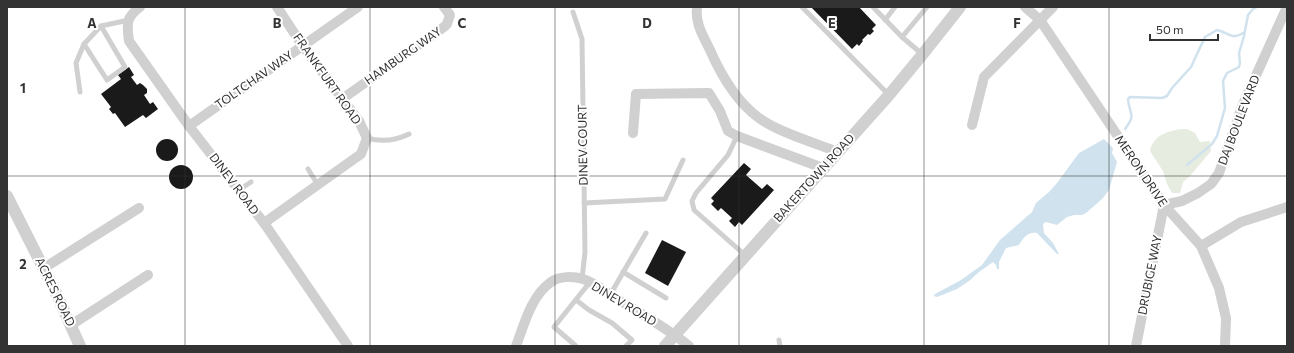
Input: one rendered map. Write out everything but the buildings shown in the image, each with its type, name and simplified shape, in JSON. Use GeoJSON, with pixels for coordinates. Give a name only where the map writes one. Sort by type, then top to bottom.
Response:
{"type":"FeatureCollection","features":[{"type":"Feature","properties":{"kind":"street"},"geometry":{"type":"LineString","coordinates":[[129,20],[132,13],[140,7]]}},
{"type":"Feature","properties":{"kind":"street","name":"FRANKFURT ROAD"},"geometry":{"type":"LineString","coordinates":[[264,223],[361,154],[366,138],[359,121],[302,45],[277,7]]}},
{"type":"Feature","properties":{"kind":"street","name":"TOLTCHAV WAY"},"geometry":{"type":"LineString","coordinates":[[189,126],[358,7]]}},
{"type":"Feature","properties":{"kind":"street","name":"HAMBURG WAY"},"geometry":{"type":"LineString","coordinates":[[342,99],[444,27],[447,24],[450,15],[444,7]]}},
{"type":"Feature","properties":{"kind":"street"},"geometry":{"type":"LineString","coordinates":[[697,7],[696,21],[716,62],[740,101],[760,119],[774,127],[838,152]]}},
{"type":"Feature","properties":{"kind":"street","name":"BAKERTOWN ROAD"},"geometry":{"type":"LineString","coordinates":[[665,346],[889,95],[960,7]]}},
{"type":"Feature","properties":{"kind":"street","name":"MERON DRIVE"},"geometry":{"type":"LineString","coordinates":[[1025,7],[1040,20],[1164,205],[1201,246],[1219,288],[1226,318],[1224,346]]}},
{"type":"Feature","properties":{"kind":"street"},"geometry":{"type":"LineString","coordinates":[[972,125],[984,77],[1053,7]]}},
{"type":"Feature","properties":{"kind":"street","name":"DAJ BOULEVARD"},"geometry":{"type":"LineString","coordinates":[[1164,205],[1182,201],[1198,193],[1211,184],[1219,173],[1243,104],[1287,8]]}},
{"type":"Feature","properties":{"kind":"street","name":"DINEV ROAD"},"geometry":{"type":"LineString","coordinates":[[129,20],[127,24],[129,41],[189,126],[264,223],[348,346]]}},
{"type":"Feature","properties":{"kind":"street"},"geometry":{"type":"LineString","coordinates":[[633,133],[636,94],[709,93],[720,111],[728,130],[737,136],[823,168]]}},
{"type":"Feature","properties":{"kind":"street","name":"ACRES ROAD"},"geometry":{"type":"LineString","coordinates":[[7,196],[44,268],[80,346]]}},
{"type":"Feature","properties":{"kind":"street","name":"DRUBIGE WAY"},"geometry":{"type":"LineString","coordinates":[[1136,346],[1164,205]]}},
{"type":"Feature","properties":{"kind":"street"},"geometry":{"type":"LineString","coordinates":[[1201,246],[1241,222],[1287,207]]}},
{"type":"Feature","properties":{"kind":"street"},"geometry":{"type":"LineString","coordinates":[[44,268],[139,208]]}},
{"type":"Feature","properties":{"kind":"street"},"geometry":{"type":"LineString","coordinates":[[71,325],[148,276]]}},
{"type":"Feature","properties":{"kind":"street","name":"DINEV ROAD"},"geometry":{"type":"LineString","coordinates":[[516,346],[532,305],[541,291],[551,282],[567,277],[586,280],[597,285],[675,334],[689,346]]}},
{"type":"Feature","properties":{"kind":"lane"},"geometry":{"type":"LineString","coordinates":[[802,7],[889,95]]}},
{"type":"Feature","properties":{"kind":"lane"},"geometry":{"type":"LineString","coordinates":[[873,7],[922,55]]}},
{"type":"Feature","properties":{"kind":"lane"},"geometry":{"type":"LineString","coordinates":[[885,20],[895,7]]}},
{"type":"Feature","properties":{"kind":"lane"},"geometry":{"type":"LineString","coordinates":[[902,37],[927,7]]}},
{"type":"Feature","properties":{"kind":"lane","name":"DINEV COURT"},"geometry":{"type":"LineString","coordinates":[[572,12],[582,39],[586,280]]}},
{"type":"Feature","properties":{"kind":"lane"},"geometry":{"type":"LineString","coordinates":[[80,92],[76,63],[84,44],[101,26],[129,20]]}},
{"type":"Feature","properties":{"kind":"lane"},"geometry":{"type":"LineString","coordinates":[[84,44],[107,80],[125,67],[101,26]]}},
{"type":"Feature","properties":{"kind":"lane"},"geometry":{"type":"LineString","coordinates":[[366,138],[377,141],[390,140],[400,139],[409,134]]}},
{"type":"Feature","properties":{"kind":"lane"},"geometry":{"type":"LineString","coordinates":[[737,136],[728,155],[696,193],[692,201],[692,205],[694,210],[745,255]]}},
{"type":"Feature","properties":{"kind":"lane"},"geometry":{"type":"LineString","coordinates":[[584,203],[665,199],[683,160]]}},
{"type":"Feature","properties":{"kind":"lane"},"geometry":{"type":"LineString","coordinates":[[308,169],[318,185]]}},
{"type":"Feature","properties":{"kind":"lane"},"geometry":{"type":"LineString","coordinates":[[239,190],[251,182]]}},
{"type":"Feature","properties":{"kind":"lane"},"geometry":{"type":"LineString","coordinates":[[610,294],[646,233]]}},
{"type":"Feature","properties":{"kind":"lane"},"geometry":{"type":"LineString","coordinates":[[623,272],[666,298]]}},
{"type":"Feature","properties":{"kind":"lane"},"geometry":{"type":"LineString","coordinates":[[576,346],[554,327],[576,300],[586,280]]}},
{"type":"Feature","properties":{"kind":"lane"},"geometry":{"type":"LineString","coordinates":[[576,300],[589,310],[612,323],[632,340],[626,346]]}},
{"type":"Feature","properties":{"kind":"shaded area"},"geometry":{"type":"Polygon","coordinates":[[[1187,129],[1195,133],[1200,142],[1210,141],[1211,151],[1183,182],[1180,193],[1172,193],[1167,184],[1163,171],[1150,151],[1155,140],[1169,131],[1187,129]]]}},
{"type":"Feature","properties":{"kind":"water"},"geometry":{"type":"Polygon","coordinates":[[[1104,139],[1113,148],[1112,153],[1117,162],[1109,190],[1102,199],[1086,213],[1067,217],[1057,225],[1046,222],[1043,224],[1044,233],[1053,243],[1059,254],[1057,254],[1037,233],[1028,234],[1019,245],[1006,248],[999,262],[999,269],[997,269],[993,262],[957,289],[937,297],[934,296],[935,294],[961,280],[982,265],[1000,240],[1032,212],[1036,203],[1057,183],[1079,153],[1104,139]]]}},
{"type":"Feature","properties":{"kind":"waterway"},"geometry":{"type":"LineString","coordinates":[[1187,165],[1212,144],[1217,136],[1225,108],[1223,81],[1227,73],[1239,67],[1239,53],[1248,15],[1257,7]]}},
{"type":"Feature","properties":{"kind":"waterway"},"geometry":{"type":"LineString","coordinates":[[1125,129],[1131,120],[1128,99],[1130,97],[1162,98],[1167,96],[1172,88],[1191,67],[1205,37],[1217,30],[1231,36],[1240,35],[1245,32]]}}]}
